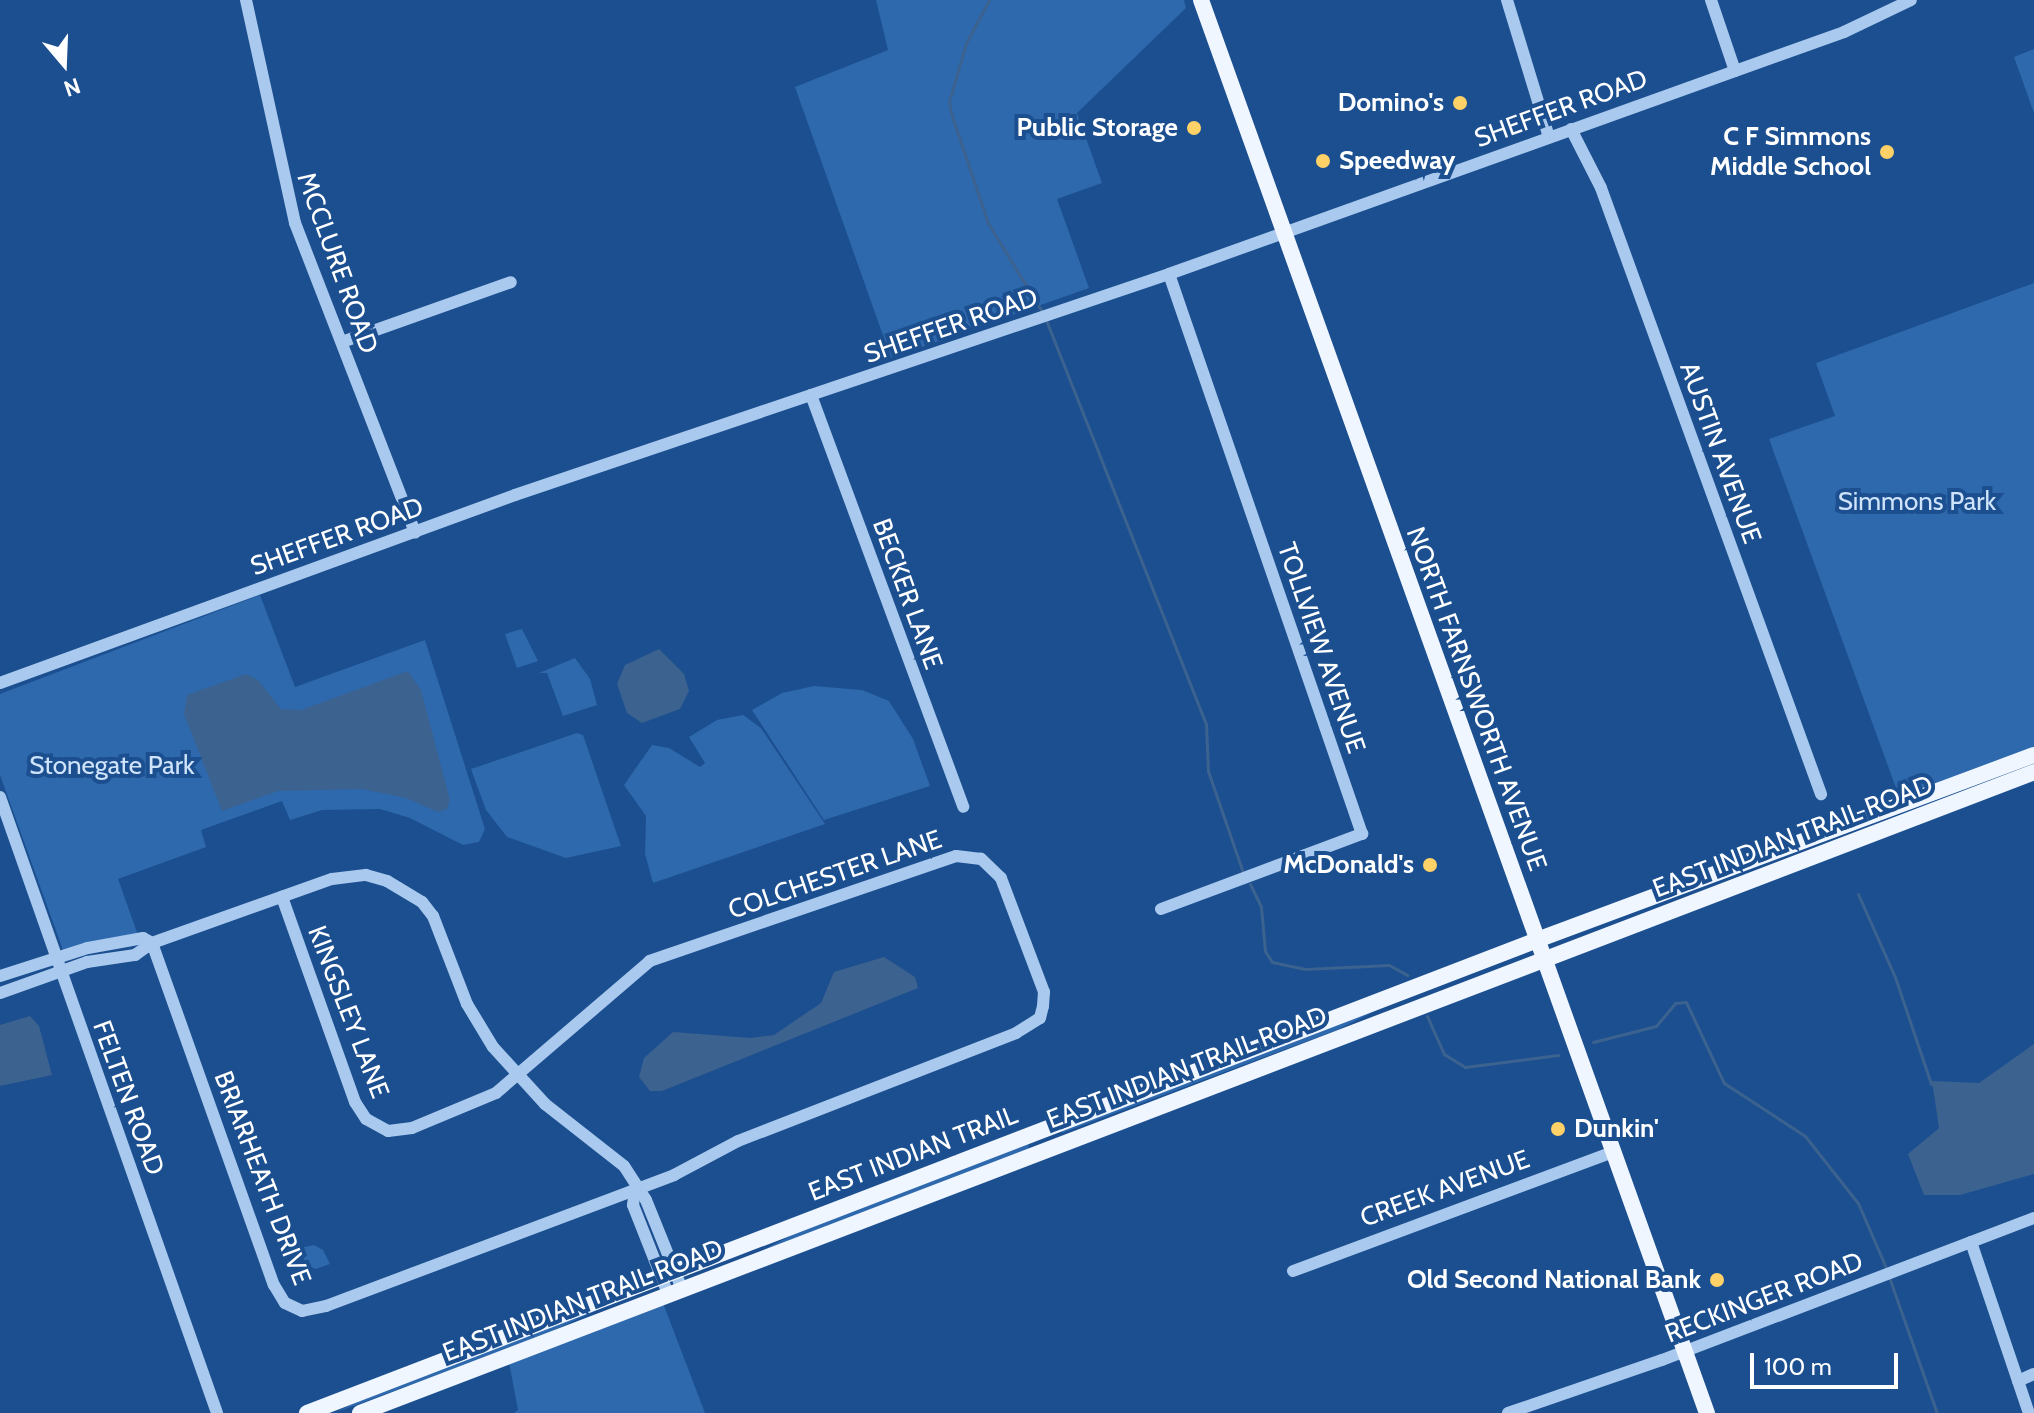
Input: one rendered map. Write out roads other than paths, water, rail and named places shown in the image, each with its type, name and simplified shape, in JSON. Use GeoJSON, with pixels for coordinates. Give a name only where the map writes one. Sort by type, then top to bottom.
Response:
{"type":"FeatureCollection","features":[{"type":"Feature","properties":{"kind":"main road","name":"NORTH FARNSWORTH AVENUE"},"geometry":{"type":"LineString","coordinates":[[1201,0],[1707,1413]]}},
{"type":"Feature","properties":{"kind":"main road","name":"EAST INDIAN TRAIL ROAD"},"geometry":{"type":"LineString","coordinates":[[1537,940],[2034,755]]}},
{"type":"Feature","properties":{"kind":"main road","name":"EAST INDIAN TRAIL ROAD"},"geometry":{"type":"LineString","coordinates":[[360,1413],[1543,957],[2034,772]]}},
{"type":"Feature","properties":{"kind":"main road","name":"EAST INDIAN TRAIL"},"geometry":{"type":"LineString","coordinates":[[307,1413],[1537,940]]}},
{"type":"Feature","properties":{"kind":"main road"},"geometry":{"type":"LineString","coordinates":[[1043,1130],[1050,1147]]}},
{"type":"Feature","properties":{"kind":"street","name":"MCCLURE ROAD"},"geometry":{"type":"LineString","coordinates":[[246,0],[287,198],[415,533]]}},
{"type":"Feature","properties":{"kind":"street"},"geometry":{"type":"LineString","coordinates":[[1507,0],[1549,137]]}},
{"type":"Feature","properties":{"kind":"street"},"geometry":{"type":"LineString","coordinates":[[1711,0],[1735,71]]}},
{"type":"Feature","properties":{"kind":"street","name":"SHEFFER ROAD"},"geometry":{"type":"LineString","coordinates":[[0,683],[415,533],[1169,274],[1871,22],[1911,0]]}},
{"type":"Feature","properties":{"kind":"street","name":"AUSTIN AVENUE"},"geometry":{"type":"LineString","coordinates":[[1571,129],[1601,188],[1821,794]]}},
{"type":"Feature","properties":{"kind":"street","name":"TOLLVIEW AVENUE"},"geometry":{"type":"LineString","coordinates":[[1161,909],[1362,834],[1169,274]]}},
{"type":"Feature","properties":{"kind":"street"},"geometry":{"type":"LineString","coordinates":[[342,342],[511,282]]}},
{"type":"Feature","properties":{"kind":"street","name":"BECKER LANE"},"geometry":{"type":"LineString","coordinates":[[811,395],[963,807]]}},
{"type":"Feature","properties":{"kind":"street","name":"FELTEN ROAD"},"geometry":{"type":"LineString","coordinates":[[0,797],[217,1413]]}},
{"type":"Feature","properties":{"kind":"street","name":"COLCHESTER LANE"},"geometry":{"type":"LineString","coordinates":[[518,1076],[650,961],[956,856],[970,855],[991,865],[1001,878],[1044,992],[1040,1018],[1016,1033],[738,1141],[635,1189]]}},
{"type":"Feature","properties":{"kind":"street"},"geometry":{"type":"LineString","coordinates":[[0,993],[60,971],[135,955],[152,943],[332,879],[366,875],[414,896],[440,930],[475,1020],[518,1076],[555,1113],[610,1151],[646,1200],[675,1292]]}},
{"type":"Feature","properties":{"kind":"street","name":"KINGSLEY LANE"},"geometry":{"type":"LineString","coordinates":[[282,897],[355,1102],[377,1127],[412,1128],[484,1100],[518,1076]]}},
{"type":"Feature","properties":{"kind":"street"},"geometry":{"type":"LineString","coordinates":[[0,976],[55,957],[138,939],[152,943]]}},
{"type":"Feature","properties":{"kind":"street","name":"BRIARHEATH DRIVE"},"geometry":{"type":"LineString","coordinates":[[152,943],[274,1285],[293,1308],[326,1306],[635,1189]]}},
{"type":"Feature","properties":{"kind":"street","name":"CREEK AVENUE"},"geometry":{"type":"LineString","coordinates":[[1293,1271],[1613,1152]]}},
{"type":"Feature","properties":{"kind":"street","name":"RECKINGER ROAD"},"geometry":{"type":"LineString","coordinates":[[1508,1413],[1685,1352],[2034,1218]]}},
{"type":"Feature","properties":{"kind":"street"},"geometry":{"type":"LineString","coordinates":[[1971,1242],[2029,1413]]}},
{"type":"Feature","properties":{"kind":"street"},"geometry":{"type":"LineString","coordinates":[[2018,1381],[2034,1374]]}},
{"type":"Feature","properties":{"kind":"waterway"},"geometry":{"type":"LineString","coordinates":[[989,0],[966,43],[949,102],[988,223],[1043,313]]}},
{"type":"Feature","properties":{"kind":"waterway"},"geometry":{"type":"LineString","coordinates":[[1046,320],[1206,724],[1208,771],[1242,870]]}},
{"type":"Feature","properties":{"kind":"waterway"},"geometry":{"type":"LineString","coordinates":[[1250,884],[1261,907],[1265,951],[1272,962],[1306,969],[1389,965],[1407,975]]}},
{"type":"Feature","properties":{"kind":"waterway"},"geometry":{"type":"LineString","coordinates":[[1858,894],[1895,977],[1931,1084]]}},
{"type":"Feature","properties":{"kind":"waterway"},"geometry":{"type":"LineString","coordinates":[[1593,1042],[1656,1026],[1675,1003],[1686,1002],[1724,1083],[1805,1136],[1858,1203],[1887,1270]]}},
{"type":"Feature","properties":{"kind":"waterway"},"geometry":{"type":"LineString","coordinates":[[1427,1016],[1444,1054],[1465,1067],[1558,1055]]}},
{"type":"Feature","properties":{"kind":"waterway"},"geometry":{"type":"LineString","coordinates":[[1889,1277],[1937,1413]]}},
{"type":"Feature","properties":{"kind":"place","name":"Domino's"},"geometry":{"type":"Point","coordinates":[1460,103]}},
{"type":"Feature","properties":{"kind":"place","name":"Public Storage"},"geometry":{"type":"Point","coordinates":[1194,128]}},
{"type":"Feature","properties":{"kind":"place","name":"C F Simmons Middle School"},"geometry":{"type":"Point","coordinates":[1887,152]}},
{"type":"Feature","properties":{"kind":"place","name":"Speedway"},"geometry":{"type":"Point","coordinates":[1323,161]}},
{"type":"Feature","properties":{"kind":"place","name":"McDonald's"},"geometry":{"type":"Point","coordinates":[1430,865]}},
{"type":"Feature","properties":{"kind":"place","name":"Dunkin'"},"geometry":{"type":"Point","coordinates":[1558,1129]}},
{"type":"Feature","properties":{"kind":"place","name":"Old Second National Bank"},"geometry":{"type":"Point","coordinates":[1717,1280]}},
{"type":"Feature","properties":{"kind":"park label","name":"Simmons Park"},"geometry":{"type":"Point","coordinates":[1917,502]}},
{"type":"Feature","properties":{"kind":"park label","name":"Stonegate Park"},"geometry":{"type":"Point","coordinates":[112,766]}}]}
